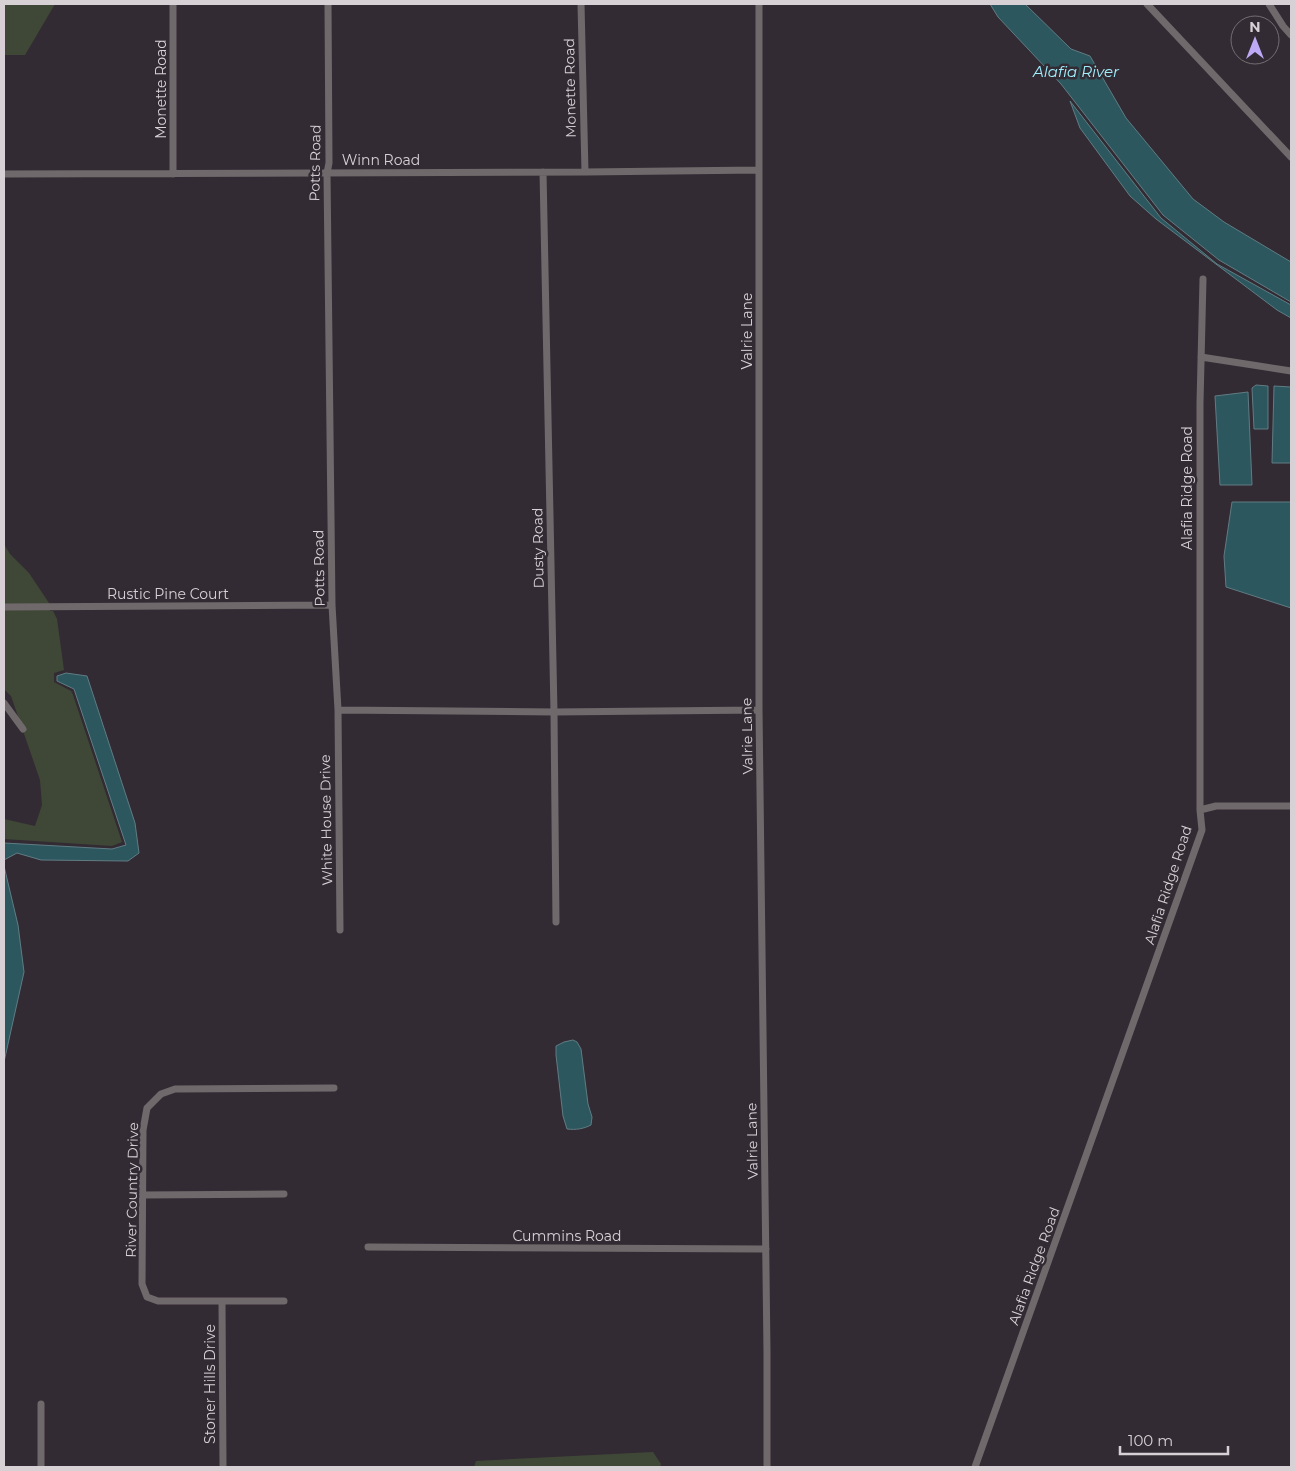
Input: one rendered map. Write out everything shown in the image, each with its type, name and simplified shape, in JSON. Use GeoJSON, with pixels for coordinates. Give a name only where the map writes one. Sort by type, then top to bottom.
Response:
{"type":"FeatureCollection","features":[{"type":"Feature","properties":{"kind":"street","name":"Monette Road"},"geometry":{"type":"LineString","coordinates":[[173,174],[174,4]]}},
{"type":"Feature","properties":{"kind":"street","name":"Potts Road"},"geometry":{"type":"LineString","coordinates":[[328,4],[329,163],[326,173],[332,605],[338,710]]}},
{"type":"Feature","properties":{"kind":"street","name":"Monette Road"},"geometry":{"type":"LineString","coordinates":[[581,4],[585,172]]}},
{"type":"Feature","properties":{"kind":"street","name":"Valrie Lane"},"geometry":{"type":"LineString","coordinates":[[759,4],[759,710],[767,1467]]}},
{"type":"Feature","properties":{"kind":"street"},"geometry":{"type":"LineString","coordinates":[[1147,4],[1291,157]]}},
{"type":"Feature","properties":{"kind":"street"},"geometry":{"type":"LineString","coordinates":[[1269,4],[1291,35]]}},
{"type":"Feature","properties":{"kind":"street","name":"Winn Road"},"geometry":{"type":"LineString","coordinates":[[4,174],[759,170]]}},
{"type":"Feature","properties":{"kind":"street","name":"Dusty Road"},"geometry":{"type":"LineString","coordinates":[[543,172],[554,712],[556,922]]}},
{"type":"Feature","properties":{"kind":"street","name":"Alafia Ridge Road"},"geometry":{"type":"LineString","coordinates":[[975,1467],[1202,830],[1200,810],[1200,403],[1203,279]]}},
{"type":"Feature","properties":{"kind":"street"},"geometry":{"type":"LineString","coordinates":[[1201,357],[1291,370]]}},
{"type":"Feature","properties":{"kind":"street","name":"Rustic Pine Court"},"geometry":{"type":"LineString","coordinates":[[4,606],[332,605]]}},
{"type":"Feature","properties":{"kind":"street"},"geometry":{"type":"LineString","coordinates":[[4,703],[23,729]]}},
{"type":"Feature","properties":{"kind":"street"},"geometry":{"type":"LineString","coordinates":[[338,710],[554,712],[759,710]]}},
{"type":"Feature","properties":{"kind":"street","name":"White House Drive"},"geometry":{"type":"LineString","coordinates":[[338,710],[340,930]]}},
{"type":"Feature","properties":{"kind":"street"},"geometry":{"type":"LineString","coordinates":[[1200,810],[1216,806],[1291,806]]}},
{"type":"Feature","properties":{"kind":"street","name":"River Country Drive"},"geometry":{"type":"LineString","coordinates":[[284,1301],[158,1301],[146,1297],[142,1284],[142,1195],[143,1130],[147,1108],[161,1094],[175,1089],[334,1088]]}},
{"type":"Feature","properties":{"kind":"street"},"geometry":{"type":"LineString","coordinates":[[142,1195],[284,1194]]}},
{"type":"Feature","properties":{"kind":"street","name":"Cummins Road"},"geometry":{"type":"LineString","coordinates":[[368,1247],[766,1250]]}},
{"type":"Feature","properties":{"kind":"street","name":"Stoner Hills Drive"},"geometry":{"type":"LineString","coordinates":[[222,1301],[222,1467]]}},
{"type":"Feature","properties":{"kind":"street"},"geometry":{"type":"LineString","coordinates":[[41,1404],[41,1467]]}},
{"type":"Feature","properties":{"kind":"green space"},"geometry":{"type":"Polygon","coordinates":[[[4,4],[55,4],[25,55],[4,55],[4,4]]]}},
{"type":"Feature","properties":{"kind":"green space"},"geometry":{"type":"Polygon","coordinates":[[[4,544],[10,554],[29,573],[49,603],[50,611],[53,611],[57,619],[64,670],[54,673],[54,682],[71,691],[73,695],[122,842],[112,846],[4,839],[4,819],[35,826],[42,805],[40,780],[11,696],[4,689],[4,544]]]}},
{"type":"Feature","properties":{"kind":"green space"},"geometry":{"type":"Polygon","coordinates":[[[653,1452],[661,1464],[660,1467],[474,1467],[476,1461],[653,1452]]]}},
{"type":"Feature","properties":{"kind":"water","name":"Alafia River"},"geometry":{"type":"Polygon","coordinates":[[[990,4],[1025,4],[1071,49],[1090,56],[1126,118],[1193,199],[1224,222],[1291,262],[1291,302],[1219,260],[1163,215],[1061,84],[998,17],[990,4]]]}},
{"type":"Feature","properties":{"kind":"water"},"geometry":{"type":"Polygon","coordinates":[[[1070,101],[1161,218],[1217,264],[1291,305],[1291,318],[1277,310],[1156,219],[1130,196],[1080,128],[1070,101]]]}},
{"type":"Feature","properties":{"kind":"water"},"geometry":{"type":"Polygon","coordinates":[[[1256,385],[1268,386],[1268,429],[1254,429],[1252,388],[1256,385]]]}},
{"type":"Feature","properties":{"kind":"water"},"geometry":{"type":"Polygon","coordinates":[[[1274,386],[1291,387],[1291,463],[1272,463],[1274,386]]]}},
{"type":"Feature","properties":{"kind":"water"},"geometry":{"type":"Polygon","coordinates":[[[1248,392],[1252,485],[1220,485],[1215,396],[1248,392]]]}},
{"type":"Feature","properties":{"kind":"water"},"geometry":{"type":"Polygon","coordinates":[[[1232,502],[1291,502],[1291,608],[1226,587],[1224,556],[1232,502]]]}},
{"type":"Feature","properties":{"kind":"water"},"geometry":{"type":"Polygon","coordinates":[[[66,673],[87,676],[135,823],[139,853],[128,861],[41,860],[17,853],[4,860],[4,843],[112,849],[126,845],[74,689],[57,681],[57,676],[66,673]]]}},
{"type":"Feature","properties":{"kind":"water"},"geometry":{"type":"Polygon","coordinates":[[[4,866],[18,925],[24,972],[4,1062],[4,866]]]}},
{"type":"Feature","properties":{"kind":"water"},"geometry":{"type":"Polygon","coordinates":[[[573,1040],[577,1042],[581,1049],[588,1104],[592,1117],[591,1125],[567,1129],[563,1116],[556,1046],[573,1040]]]}}]}
